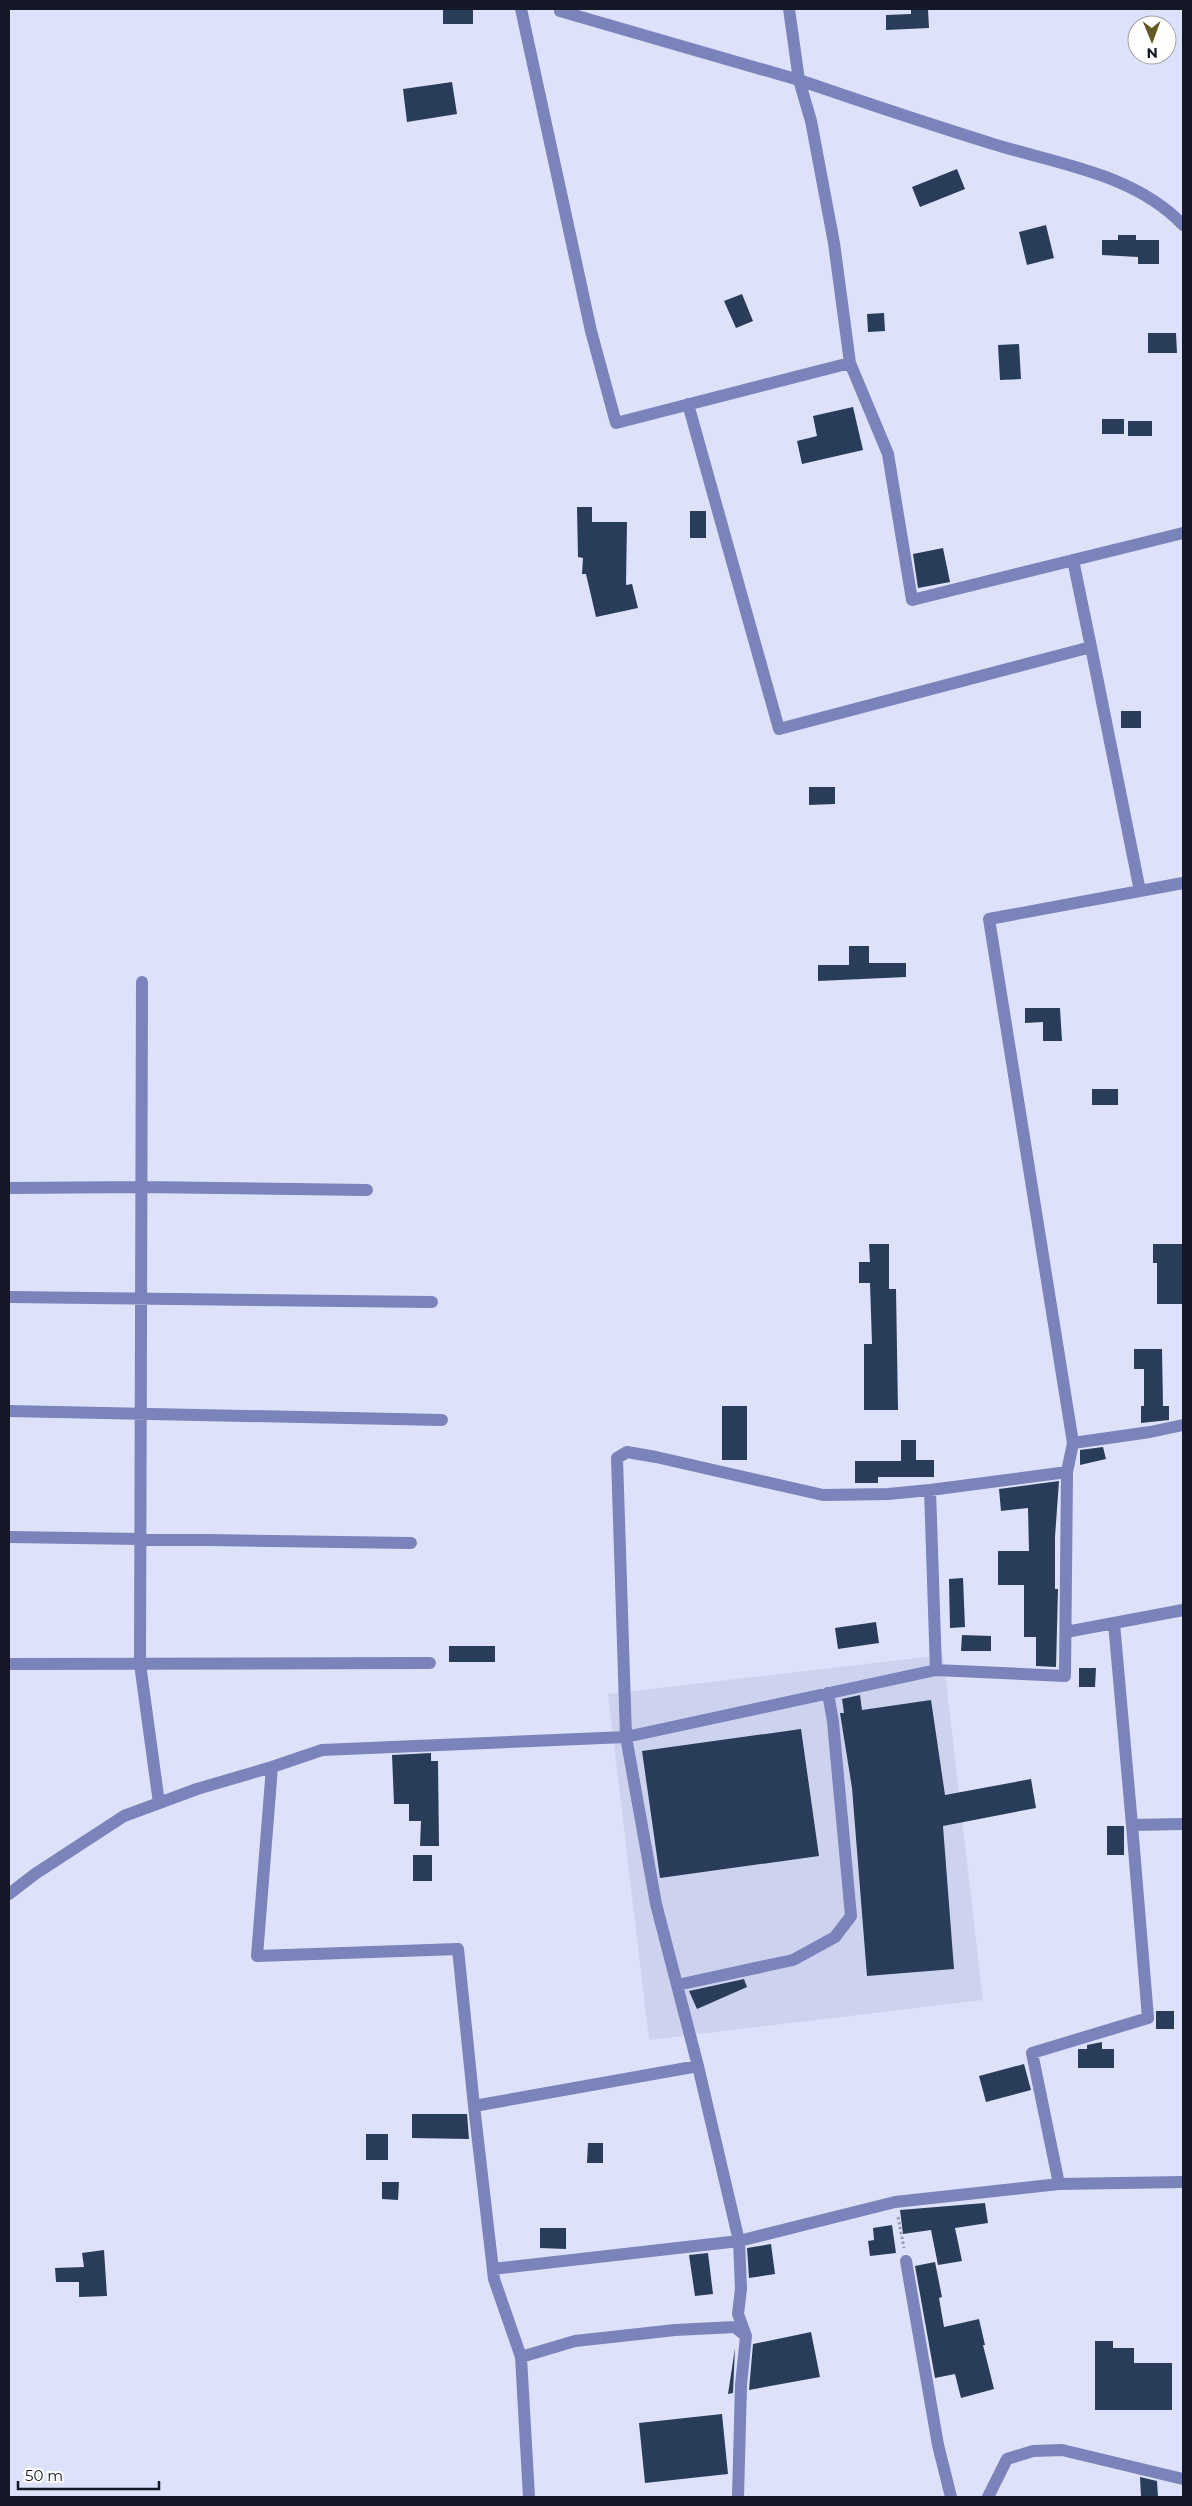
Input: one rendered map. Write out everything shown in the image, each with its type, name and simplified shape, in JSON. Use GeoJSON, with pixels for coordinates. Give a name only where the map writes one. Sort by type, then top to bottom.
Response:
{"type":"FeatureCollection","features":[{"type":"Feature","properties":{"kind":"street"},"geometry":{"type":"LineString","coordinates":[[521,9],[591,331],[616,423],[850,363]]}},
{"type":"Feature","properties":{"kind":"street"},"geometry":{"type":"LineString","coordinates":[[789,9],[799,80],[811,121],[834,243],[850,363],[888,454],[912,600],[1183,533]]}},
{"type":"Feature","properties":{"kind":"street"},"geometry":{"type":"LineString","coordinates":[[556,10],[799,80],[942,128],[1088,170],[1136,189],[1172,213],[1183,225]]}},
{"type":"Feature","properties":{"kind":"street"},"geometry":{"type":"LineString","coordinates":[[688,404],[779,729],[1091,647]]}},
{"type":"Feature","properties":{"kind":"street"},"geometry":{"type":"LineString","coordinates":[[1073,560],[1140,891]]}},
{"type":"Feature","properties":{"kind":"street"},"geometry":{"type":"LineString","coordinates":[[9,1894],[34,1874],[124,1816],[197,1789],[322,1750],[626,1737],[936,1670],[1065,1676],[1066,1472],[1073,1443],[988,920],[1183,884]]}},
{"type":"Feature","properties":{"kind":"street"},"geometry":{"type":"LineString","coordinates":[[142,982],[139,1413],[140,1664],[159,1804]]}},
{"type":"Feature","properties":{"kind":"street"},"geometry":{"type":"LineString","coordinates":[[9,1188],[140,1187],[367,1190]]}},
{"type":"Feature","properties":{"kind":"street"},"geometry":{"type":"LineString","coordinates":[[9,1297],[432,1302]]}},
{"type":"Feature","properties":{"kind":"street"},"geometry":{"type":"LineString","coordinates":[[9,1410],[442,1420]]}},
{"type":"Feature","properties":{"kind":"street"},"geometry":{"type":"LineString","coordinates":[[1073,1443],[1150,1432],[1183,1425]]}},
{"type":"Feature","properties":{"kind":"street"},"geometry":{"type":"LineString","coordinates":[[738,2497],[741,2385],[746,2336],[738,2314],[741,2289],[739,2241],[698,2066],[656,1904],[626,1737],[617,1458],[628,1452],[656,1457],[823,1495],[888,1494],[1066,1472]]}},
{"type":"Feature","properties":{"kind":"street"},"geometry":{"type":"LineString","coordinates":[[930,1490],[936,1670]]}},
{"type":"Feature","properties":{"kind":"street"},"geometry":{"type":"LineString","coordinates":[[9,1537],[411,1543]]}},
{"type":"Feature","properties":{"kind":"street"},"geometry":{"type":"LineString","coordinates":[[1066,1632],[1183,1610]]}},
{"type":"Feature","properties":{"kind":"street"},"geometry":{"type":"LineString","coordinates":[[1059,2184],[1032,2053],[1148,2018],[1114,1623]]}},
{"type":"Feature","properties":{"kind":"street"},"geometry":{"type":"LineString","coordinates":[[9,1664],[430,1663]]}},
{"type":"Feature","properties":{"kind":"street"},"geometry":{"type":"LineString","coordinates":[[676,1985],[793,1960],[835,1937],[851,1916],[834,1732],[828,1693]]}},
{"type":"Feature","properties":{"kind":"street"},"geometry":{"type":"LineString","coordinates":[[272,1767],[257,1956],[458,1949],[494,2279],[521,2357],[529,2497]]}},
{"type":"Feature","properties":{"kind":"street"},"geometry":{"type":"LineString","coordinates":[[1132,1825],[1183,1824]]}},
{"type":"Feature","properties":{"kind":"street"},"geometry":{"type":"LineString","coordinates":[[474,2106],[698,2066]]}},
{"type":"Feature","properties":{"kind":"street"},"geometry":{"type":"LineString","coordinates":[[493,2269],[739,2241],[895,2202],[1059,2184],[1183,2182]]}},
{"type":"Feature","properties":{"kind":"street"},"geometry":{"type":"LineString","coordinates":[[906,2261],[938,2445],[951,2497]]}},
{"type":"Feature","properties":{"kind":"street"},"geometry":{"type":"LineString","coordinates":[[521,2357],[575,2341],[675,2330],[735,2327],[746,2336]]}},
{"type":"Feature","properties":{"kind":"street"},"geometry":{"type":"LineString","coordinates":[[988,2497],[1007,2459],[1033,2451],[1062,2450],[1183,2478]]}},
{"type":"Feature","properties":{"kind":"path"},"geometry":{"type":"LineString","coordinates":[[895,2202],[906,2261]]}},
{"type":"Feature","properties":{"kind":"shaded area"},"geometry":{"type":"Polygon","coordinates":[[[943,1655],[983,2000],[649,2040],[608,1694],[943,1655]]]}},
{"type":"Feature","properties":{"kind":"building"},"geometry":{"type":"Polygon","coordinates":[[[443,9],[473,9],[473,24],[443,24],[443,9]]]}},
{"type":"Feature","properties":{"kind":"building"},"geometry":{"type":"Polygon","coordinates":[[[911,9],[928,9],[929,28],[886,30],[886,15],[911,14],[911,9]]]}},
{"type":"Feature","properties":{"kind":"building"},"geometry":{"type":"Polygon","coordinates":[[[452,82],[457,114],[407,122],[403,89],[452,82]]]}},
{"type":"Feature","properties":{"kind":"building"},"geometry":{"type":"Polygon","coordinates":[[[957,169],[965,189],[920,207],[912,187],[957,169]]]}},
{"type":"Feature","properties":{"kind":"building"},"geometry":{"type":"Polygon","coordinates":[[[1046,225],[1054,258],[1027,265],[1019,232],[1046,225]]]}},
{"type":"Feature","properties":{"kind":"building"},"geometry":{"type":"Polygon","coordinates":[[[1118,235],[1136,235],[1136,240],[1159,240],[1159,264],[1138,264],[1138,257],[1102,255],[1102,240],[1118,240],[1118,235]]]}},
{"type":"Feature","properties":{"kind":"building"},"geometry":{"type":"Polygon","coordinates":[[[742,294],[753,321],[736,328],[724,301],[742,294]]]}},
{"type":"Feature","properties":{"kind":"building"},"geometry":{"type":"Polygon","coordinates":[[[884,313],[885,331],[868,332],[867,314],[884,313]]]}},
{"type":"Feature","properties":{"kind":"building"},"geometry":{"type":"Polygon","coordinates":[[[1148,333],[1176,333],[1177,353],[1148,353],[1148,333]]]}},
{"type":"Feature","properties":{"kind":"building"},"geometry":{"type":"Polygon","coordinates":[[[1019,344],[1021,379],[1000,380],[998,345],[1019,344]]]}},
{"type":"Feature","properties":{"kind":"building"},"geometry":{"type":"Polygon","coordinates":[[[853,407],[863,450],[802,464],[797,441],[817,436],[813,416],[853,407]]]}},
{"type":"Feature","properties":{"kind":"building"},"geometry":{"type":"Polygon","coordinates":[[[1102,419],[1124,419],[1124,434],[1102,434],[1102,419]]]}},
{"type":"Feature","properties":{"kind":"building"},"geometry":{"type":"Polygon","coordinates":[[[1128,421],[1152,421],[1152,436],[1128,436],[1128,421]]]}},
{"type":"Feature","properties":{"kind":"building"},"geometry":{"type":"Polygon","coordinates":[[[577,507],[592,507],[592,522],[627,522],[626,585],[632,584],[638,608],[596,617],[586,574],[582,574],[583,558],[578,557],[577,507]]]}},
{"type":"Feature","properties":{"kind":"building"},"geometry":{"type":"Polygon","coordinates":[[[690,511],[706,511],[706,538],[690,538],[690,511]]]}},
{"type":"Feature","properties":{"kind":"building"},"geometry":{"type":"Polygon","coordinates":[[[943,548],[950,582],[918,588],[913,554],[943,548]]]}},
{"type":"Feature","properties":{"kind":"building"},"geometry":{"type":"Polygon","coordinates":[[[1121,711],[1141,711],[1141,728],[1121,728],[1121,711]]]}},
{"type":"Feature","properties":{"kind":"building"},"geometry":{"type":"Polygon","coordinates":[[[809,787],[835,787],[835,804],[809,805],[809,787]]]}},
{"type":"Feature","properties":{"kind":"building"},"geometry":{"type":"Polygon","coordinates":[[[849,946],[869,946],[869,963],[906,963],[906,977],[818,981],[818,965],[849,965],[849,946]]]}},
{"type":"Feature","properties":{"kind":"building"},"geometry":{"type":"Polygon","coordinates":[[[1025,1008],[1060,1008],[1062,1041],[1043,1041],[1043,1022],[1025,1023],[1025,1008]]]}},
{"type":"Feature","properties":{"kind":"building"},"geometry":{"type":"Polygon","coordinates":[[[1092,1089],[1118,1089],[1118,1105],[1092,1105],[1092,1089]]]}},
{"type":"Feature","properties":{"kind":"building"},"geometry":{"type":"Polygon","coordinates":[[[869,1244],[889,1244],[889,1289],[896,1289],[898,1410],[864,1410],[864,1344],[872,1344],[870,1283],[859,1283],[859,1262],[870,1262],[869,1244]]]}},
{"type":"Feature","properties":{"kind":"building"},"geometry":{"type":"Polygon","coordinates":[[[1153,1244],[1183,1244],[1183,1304],[1157,1304],[1157,1263],[1153,1263],[1153,1244]]]}},
{"type":"Feature","properties":{"kind":"building"},"geometry":{"type":"Polygon","coordinates":[[[1134,1349],[1162,1349],[1163,1406],[1169,1406],[1169,1420],[1141,1423],[1141,1406],[1144,1406],[1144,1369],[1134,1369],[1134,1349]]]}},
{"type":"Feature","properties":{"kind":"building"},"geometry":{"type":"Polygon","coordinates":[[[722,1406],[747,1406],[747,1460],[722,1460],[722,1406]]]}},
{"type":"Feature","properties":{"kind":"building"},"geometry":{"type":"Polygon","coordinates":[[[901,1440],[916,1440],[916,1460],[934,1460],[934,1477],[878,1477],[878,1483],[855,1483],[855,1461],[901,1461],[901,1440]]]}},
{"type":"Feature","properties":{"kind":"building"},"geometry":{"type":"Polygon","coordinates":[[[1103,1447],[1106,1459],[1080,1465],[1080,1450],[1103,1447]]]}},
{"type":"Feature","properties":{"kind":"building"},"geometry":{"type":"Polygon","coordinates":[[[1059,1481],[1055,1537],[1055,1589],[1058,1589],[1056,1667],[1036,1666],[1036,1637],[1024,1637],[1024,1585],[998,1585],[998,1551],[1029,1551],[1028,1508],[1001,1511],[999,1489],[1059,1481]]]}},
{"type":"Feature","properties":{"kind":"building"},"geometry":{"type":"Polygon","coordinates":[[[963,1578],[965,1627],[950,1628],[949,1579],[963,1578]]]}},
{"type":"Feature","properties":{"kind":"building"},"geometry":{"type":"Polygon","coordinates":[[[876,1622],[879,1643],[838,1649],[835,1628],[876,1622]]]}},
{"type":"Feature","properties":{"kind":"building"},"geometry":{"type":"Polygon","coordinates":[[[962,1635],[991,1636],[991,1651],[961,1651],[962,1635]]]}},
{"type":"Feature","properties":{"kind":"building"},"geometry":{"type":"Polygon","coordinates":[[[449,1646],[495,1646],[495,1662],[449,1662],[449,1646]]]}},
{"type":"Feature","properties":{"kind":"building"},"geometry":{"type":"Polygon","coordinates":[[[1079,1668],[1096,1668],[1095,1687],[1079,1687],[1079,1668]]]}},
{"type":"Feature","properties":{"kind":"building"},"geometry":{"type":"Polygon","coordinates":[[[860,1695],[862,1710],[931,1700],[945,1795],[1031,1779],[1036,1808],[943,1826],[954,1969],[867,1976],[852,1788],[840,1713],[844,1713],[842,1699],[860,1695]]]}},
{"type":"Feature","properties":{"kind":"building"},"geometry":{"type":"Polygon","coordinates":[[[801,1729],[819,1856],[660,1878],[642,1751],[801,1729]]]}},
{"type":"Feature","properties":{"kind":"building"},"geometry":{"type":"Polygon","coordinates":[[[431,1753],[431,1761],[438,1761],[439,1846],[420,1846],[421,1821],[409,1821],[409,1804],[394,1804],[392,1755],[431,1753]]]}},
{"type":"Feature","properties":{"kind":"building"},"geometry":{"type":"Polygon","coordinates":[[[1107,1826],[1124,1826],[1124,1855],[1107,1855],[1107,1826]]]}},
{"type":"Feature","properties":{"kind":"building"},"geometry":{"type":"Polygon","coordinates":[[[413,1855],[432,1855],[432,1881],[413,1881],[413,1855]]]}},
{"type":"Feature","properties":{"kind":"building"},"geometry":{"type":"Polygon","coordinates":[[[744,1979],[747,1987],[697,2009],[689,1991],[744,1979]]]}},
{"type":"Feature","properties":{"kind":"building"},"geometry":{"type":"Polygon","coordinates":[[[1156,2011],[1174,2011],[1174,2029],[1156,2029],[1156,2011]]]}},
{"type":"Feature","properties":{"kind":"building"},"geometry":{"type":"Polygon","coordinates":[[[1102,2042],[1102,2049],[1114,2049],[1114,2068],[1078,2068],[1078,2049],[1087,2049],[1087,2045],[1102,2042]]]}},
{"type":"Feature","properties":{"kind":"building"},"geometry":{"type":"Polygon","coordinates":[[[1024,2064],[1031,2090],[986,2102],[979,2076],[1024,2064]]]}},
{"type":"Feature","properties":{"kind":"building"},"geometry":{"type":"Polygon","coordinates":[[[412,2114],[467,2114],[469,2139],[412,2138],[412,2114]]]}},
{"type":"Feature","properties":{"kind":"building"},"geometry":{"type":"Polygon","coordinates":[[[366,2134],[388,2134],[388,2160],[366,2160],[366,2134]]]}},
{"type":"Feature","properties":{"kind":"building"},"geometry":{"type":"Polygon","coordinates":[[[588,2143],[603,2143],[603,2163],[587,2163],[588,2143]]]}},
{"type":"Feature","properties":{"kind":"building"},"geometry":{"type":"Polygon","coordinates":[[[382,2182],[399,2182],[398,2200],[382,2199],[382,2182]]]}},
{"type":"Feature","properties":{"kind":"building"},"geometry":{"type":"Polygon","coordinates":[[[985,2203],[988,2223],[955,2228],[962,2261],[938,2265],[931,2230],[903,2234],[900,2210],[985,2203]]]}},
{"type":"Feature","properties":{"kind":"building"},"geometry":{"type":"Polygon","coordinates":[[[892,2225],[896,2253],[870,2256],[868,2241],[874,2240],[873,2228],[892,2225]]]}},
{"type":"Feature","properties":{"kind":"building"},"geometry":{"type":"Polygon","coordinates":[[[540,2228],[566,2228],[566,2249],[540,2248],[540,2228]]]}},
{"type":"Feature","properties":{"kind":"building"},"geometry":{"type":"Polygon","coordinates":[[[771,2244],[775,2274],[749,2278],[747,2248],[771,2244]]]}},
{"type":"Feature","properties":{"kind":"building"},"geometry":{"type":"Polygon","coordinates":[[[104,2250],[107,2296],[79,2297],[79,2282],[56,2282],[55,2268],[84,2267],[82,2253],[104,2250]]]}},
{"type":"Feature","properties":{"kind":"building"},"geometry":{"type":"Polygon","coordinates":[[[708,2253],[713,2294],[695,2296],[689,2255],[708,2253]]]}},
{"type":"Feature","properties":{"kind":"building"},"geometry":{"type":"Polygon","coordinates":[[[935,2262],[942,2297],[939,2298],[944,2327],[979,2319],[985,2345],[983,2345],[994,2389],[961,2398],[955,2374],[935,2378],[915,2266],[935,2262]]]}},
{"type":"Feature","properties":{"kind":"building"},"geometry":{"type":"Polygon","coordinates":[[[811,2332],[820,2377],[749,2390],[753,2344],[811,2332]]]}},
{"type":"Feature","properties":{"kind":"building"},"geometry":{"type":"Polygon","coordinates":[[[1095,2341],[1113,2341],[1113,2348],[1134,2348],[1134,2363],[1172,2363],[1172,2410],[1095,2410],[1095,2341]]]}},
{"type":"Feature","properties":{"kind":"building"},"geometry":{"type":"Polygon","coordinates":[[[735,2348],[733,2393],[728,2394],[735,2348]]]}},
{"type":"Feature","properties":{"kind":"building"},"geometry":{"type":"Polygon","coordinates":[[[722,2414],[728,2474],[645,2483],[639,2423],[722,2414]]]}},
{"type":"Feature","properties":{"kind":"building"},"geometry":{"type":"Polygon","coordinates":[[[1140,2477],[1157,2481],[1158,2497],[1141,2497],[1140,2477]]]}}]}
